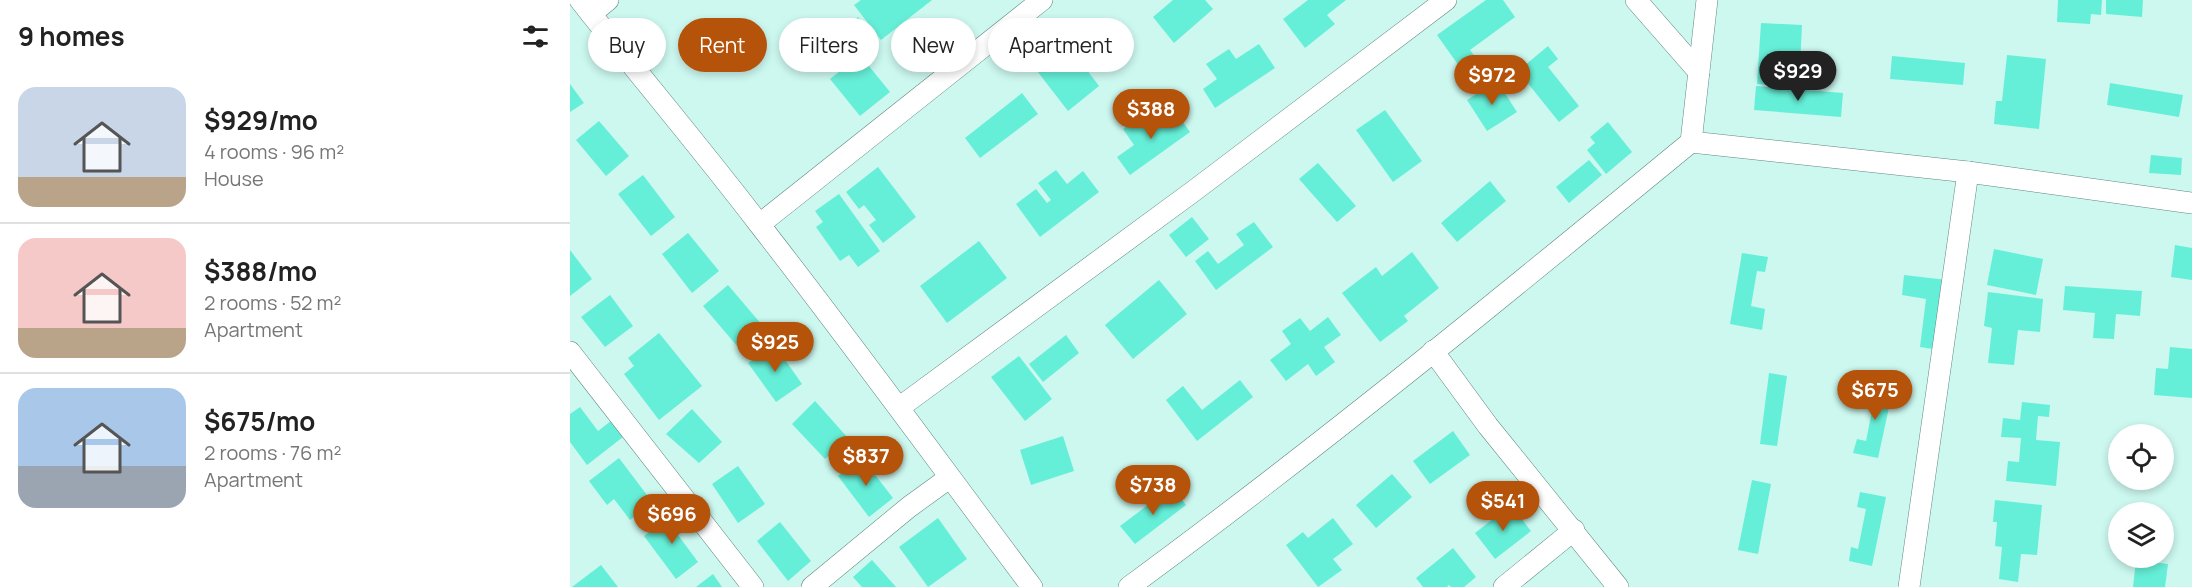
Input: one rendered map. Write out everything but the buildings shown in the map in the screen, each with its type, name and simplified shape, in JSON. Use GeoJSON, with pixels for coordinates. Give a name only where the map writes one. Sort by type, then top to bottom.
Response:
{"type":"FeatureCollection","features":[{"type":"Feature","properties":{"kind":"street"},"geometry":{"type":"LineString","coordinates":[[609,0],[586,7],[760,224],[900,406],[949,478],[1032,587]]}},
{"type":"Feature","properties":{"kind":"street"},"geometry":{"type":"LineString","coordinates":[[760,224],[1042,0]]}},
{"type":"Feature","properties":{"kind":"street"},"geometry":{"type":"LineString","coordinates":[[900,406],[1195,190],[1446,0]]}},
{"type":"Feature","properties":{"kind":"street"},"geometry":{"type":"LineString","coordinates":[[1636,0],[1699,72]]}},
{"type":"Feature","properties":{"kind":"street"},"geometry":{"type":"LineString","coordinates":[[1129,587],[1224,517],[1691,142],[1707,0]]}},
{"type":"Feature","properties":{"kind":"street"},"geometry":{"type":"LineString","coordinates":[[1691,142],[1968,172],[2192,203]]}},
{"type":"Feature","properties":{"kind":"street"},"geometry":{"type":"LineString","coordinates":[[1910,587],[1968,172]]}},
{"type":"Feature","properties":{"kind":"street"},"geometry":{"type":"LineString","coordinates":[[1433,351],[1488,426],[1618,587]]}},
{"type":"Feature","properties":{"kind":"street"},"geometry":{"type":"LineString","coordinates":[[570,352],[753,587]]}},
{"type":"Feature","properties":{"kind":"street"},"geometry":{"type":"LineString","coordinates":[[812,587],[909,507],[949,478]]}},
{"type":"Feature","properties":{"kind":"street"},"geometry":{"type":"LineString","coordinates":[[1504,587],[1574,530]]}}]}
